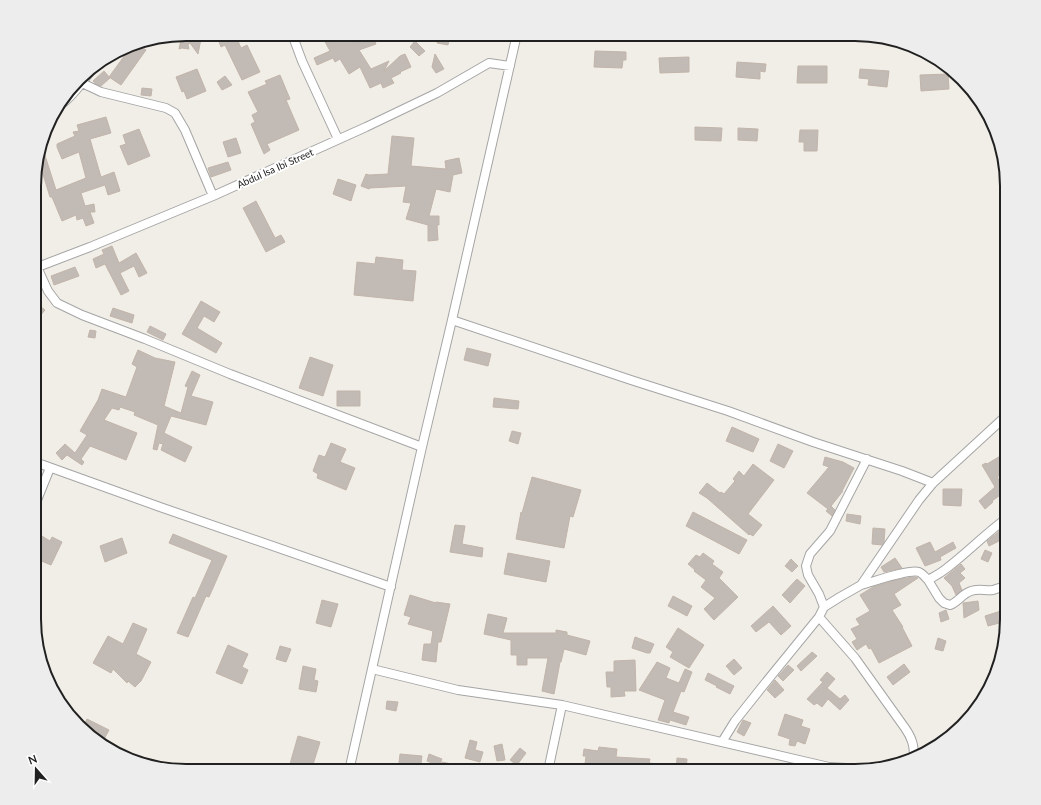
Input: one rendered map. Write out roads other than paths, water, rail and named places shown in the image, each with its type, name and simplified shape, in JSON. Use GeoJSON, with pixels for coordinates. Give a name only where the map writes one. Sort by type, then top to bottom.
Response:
{"type":"FeatureCollection","features":[{"type":"Feature","properties":{"kind":"street"},"geometry":{"type":"LineString","coordinates":[[295,41],[302,61],[338,139]]}},
{"type":"Feature","properties":{"kind":"street"},"geometry":{"type":"LineString","coordinates":[[351,764],[515,41]]}},
{"type":"Feature","properties":{"kind":"street","name":"Abdul Isa Ibi Street"},"geometry":{"type":"LineString","coordinates":[[41,266],[213,196],[438,93],[489,63],[510,66]]}},
{"type":"Feature","properties":{"kind":"street"},"geometry":{"type":"LineString","coordinates":[[83,83],[101,92],[166,108],[175,113],[185,130],[213,196]]}},
{"type":"Feature","properties":{"kind":"street"},"geometry":{"type":"LineString","coordinates":[[41,278],[48,291],[57,303],[82,315],[230,374],[422,447]]}},
{"type":"Feature","properties":{"kind":"street"},"geometry":{"type":"LineString","coordinates":[[452,320],[728,411],[813,442],[902,470],[933,483]]}},
{"type":"Feature","properties":{"kind":"street"},"geometry":{"type":"LineString","coordinates":[[861,585],[933,483],[1000,421]]}},
{"type":"Feature","properties":{"kind":"street"},"geometry":{"type":"LineString","coordinates":[[824,607],[819,594],[808,576],[806,566],[810,554],[830,531],[867,459]]}},
{"type":"Feature","properties":{"kind":"street"},"geometry":{"type":"LineString","coordinates":[[41,464],[391,587]]}},
{"type":"Feature","properties":{"kind":"street"},"geometry":{"type":"LineString","coordinates":[[41,490],[50,468]]}},
{"type":"Feature","properties":{"kind":"street"},"geometry":{"type":"LineString","coordinates":[[928,580],[946,569],[1000,523]]}},
{"type":"Feature","properties":{"kind":"street"},"geometry":{"type":"LineString","coordinates":[[722,742],[735,721],[820,616],[824,607],[861,585],[893,576],[920,572],[928,580],[939,598],[944,603],[950,605],[955,603],[970,591],[994,590],[1000,588]]}},
{"type":"Feature","properties":{"kind":"street"},"geometry":{"type":"LineString","coordinates":[[820,616],[855,658],[905,728],[911,738],[914,752]]}},
{"type":"Feature","properties":{"kind":"street"},"geometry":{"type":"LineString","coordinates":[[372,669],[458,690],[562,705],[816,764]]}},
{"type":"Feature","properties":{"kind":"street"},"geometry":{"type":"LineString","coordinates":[[549,764],[562,705]]}}]}
